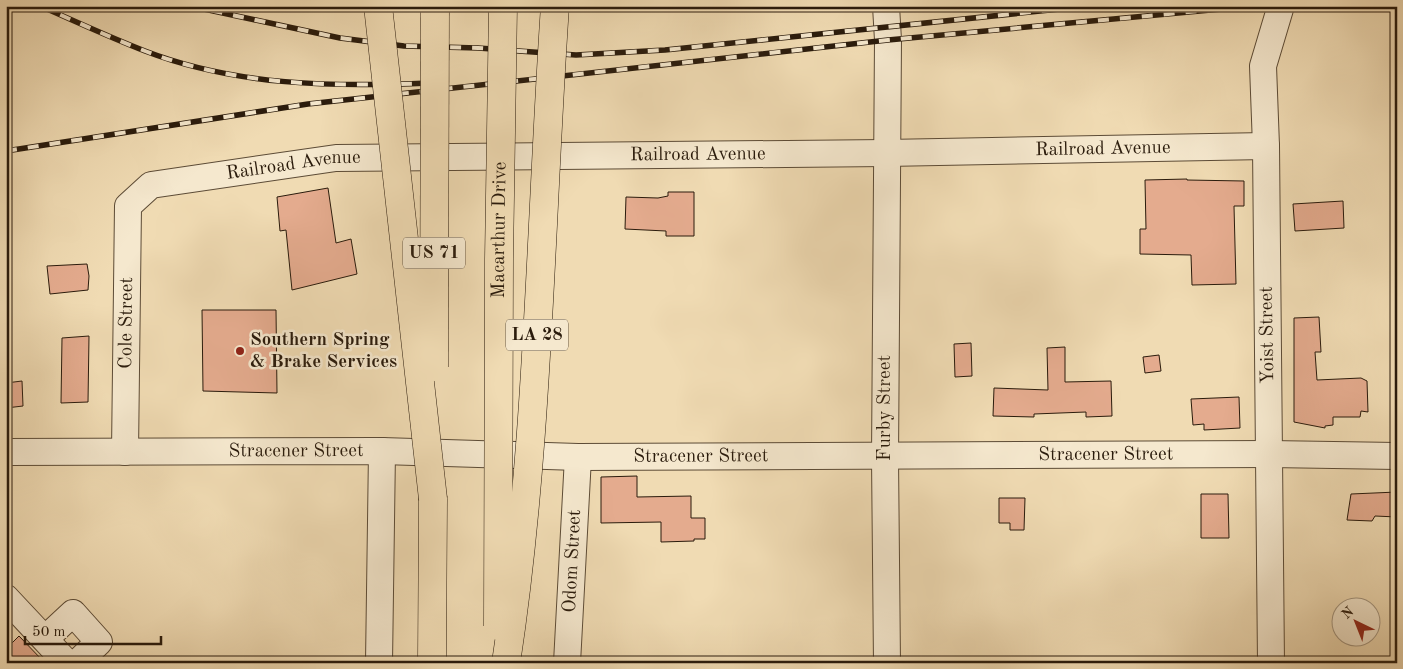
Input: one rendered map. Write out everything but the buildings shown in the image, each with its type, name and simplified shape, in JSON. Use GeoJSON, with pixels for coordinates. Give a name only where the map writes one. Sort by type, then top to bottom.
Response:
{"type":"FeatureCollection","features":[{"type":"Feature","properties":{"kind":"highway"},"geometry":{"type":"LineString","coordinates":[[378,6],[433,499]]}},
{"type":"Feature","properties":{"kind":"highway","name":"US 71"},"geometry":{"type":"LineString","coordinates":[[432,663],[436,6]]}},
{"type":"Feature","properties":{"kind":"highway","name":"Macarthur Drive"},"geometry":{"type":"LineString","coordinates":[[498,663],[499,259],[503,6]]}},
{"type":"Feature","properties":{"kind":"highway","name":"LA 28"},"geometry":{"type":"LineString","coordinates":[[506,663],[517,589],[527,468],[544,238],[555,6]]}},
{"type":"Feature","properties":{"kind":"street","name":"Furby Street"},"geometry":{"type":"LineString","coordinates":[[886,6],[888,40],[885,458],[887,663]]}},
{"type":"Feature","properties":{"kind":"street","name":"Yoist Street"},"geometry":{"type":"LineString","coordinates":[[1271,663],[1266,146],[1263,66],[1280,9]]}},
{"type":"Feature","properties":{"kind":"street","name":"Railroad Avenue"},"geometry":{"type":"LineString","coordinates":[[137,197],[151,185],[336,158],[886,153],[1266,146]]}},
{"type":"Feature","properties":{"kind":"street","name":"Cole Street"},"geometry":{"type":"LineString","coordinates":[[125,452],[128,206],[137,197]]}},
{"type":"Feature","properties":{"kind":"street","name":"Stracener Street"},"geometry":{"type":"LineString","coordinates":[[6,452],[382,451],[578,458],[885,458],[1270,454],[1397,456]]}},
{"type":"Feature","properties":{"kind":"street"},"geometry":{"type":"LineString","coordinates":[[379,663],[382,451]]}},
{"type":"Feature","properties":{"kind":"street","name":"Odom Street"},"geometry":{"type":"LineString","coordinates":[[567,663],[578,458]]}},
{"type":"Feature","properties":{"kind":"street"},"geometry":{"type":"LineString","coordinates":[[6,598],[67,663]]}},
{"type":"Feature","properties":{"kind":"street"},"geometry":{"type":"LineString","coordinates":[[45,639],[72,613],[99,642],[77,663]]}},
{"type":"Feature","properties":{"kind":"railway"},"geometry":{"type":"LineString","coordinates":[[40,6],[145,51],[179,63],[214,71],[285,82],[357,85],[429,83]]}},
{"type":"Feature","properties":{"kind":"railway"},"geometry":{"type":"LineString","coordinates":[[190,6],[340,38],[404,46],[478,48],[576,55],[665,50],[1089,6]]}},
{"type":"Feature","properties":{"kind":"railway"},"geometry":{"type":"LineString","coordinates":[[6,151],[308,104],[888,40],[1254,6]]}},
{"type":"Feature","properties":{"kind":"place","name":"Southern Spring & Brake Services"},"geometry":{"type":"Point","coordinates":[240,351]}}]}
